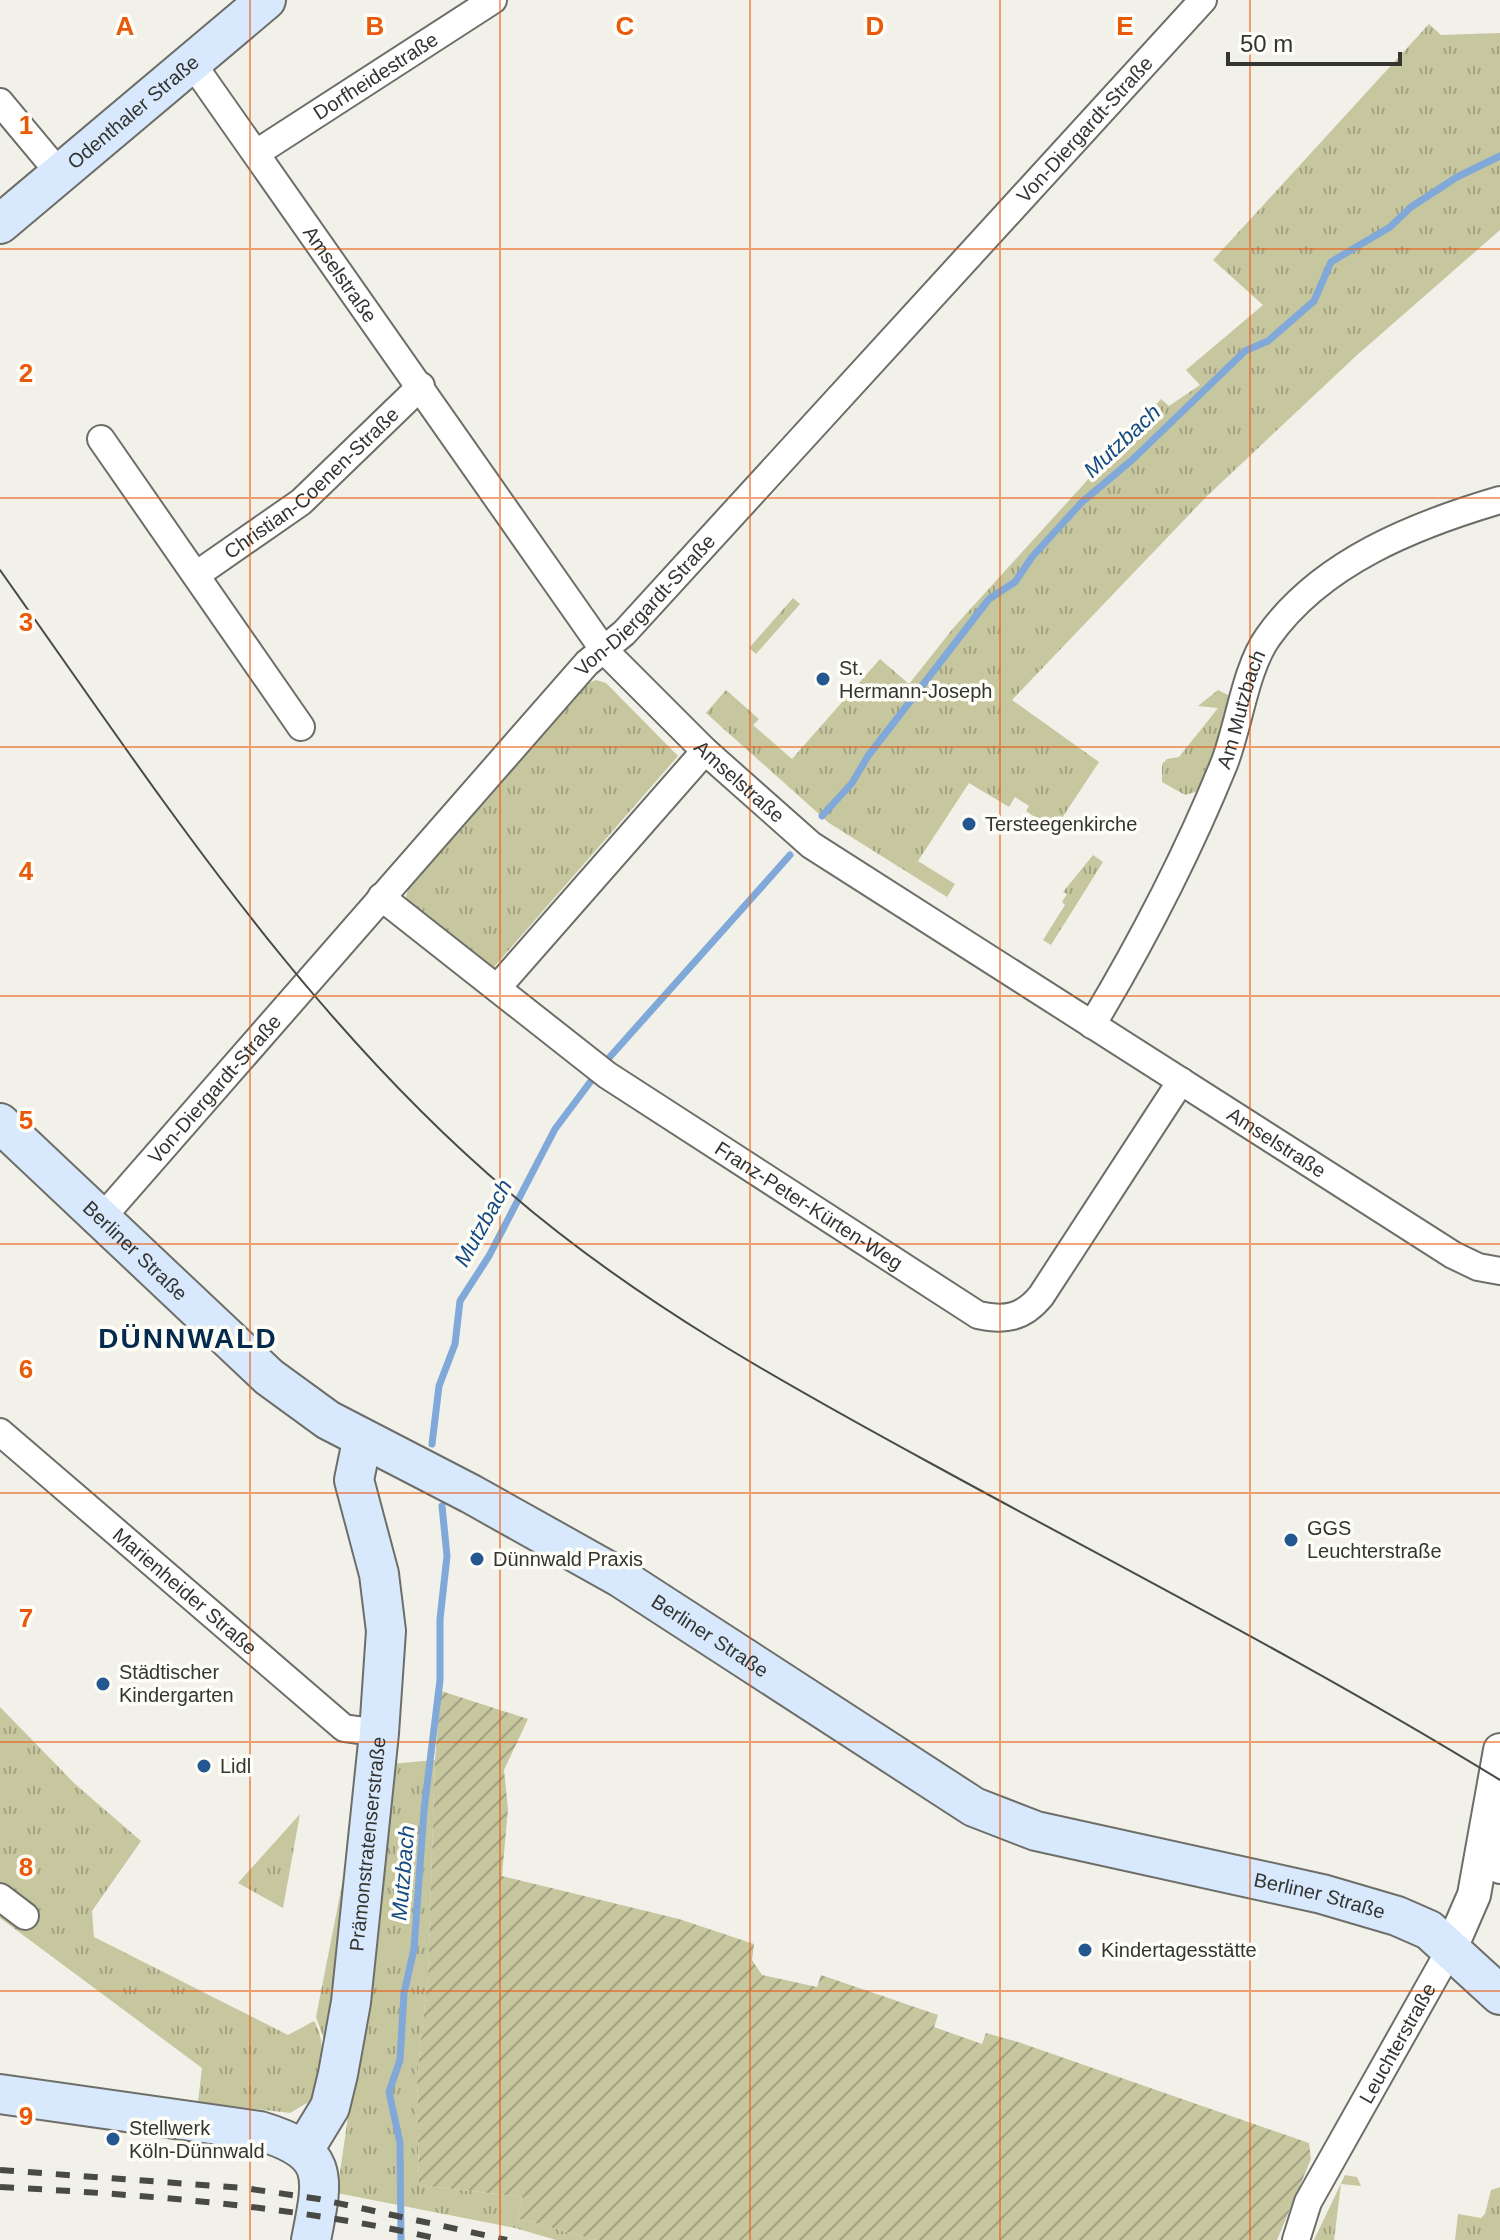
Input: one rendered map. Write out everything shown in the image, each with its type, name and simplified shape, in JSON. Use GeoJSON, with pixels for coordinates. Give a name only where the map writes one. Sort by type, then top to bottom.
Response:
{"type":"FeatureCollection","features":[{"type":"Feature","properties":{"kind":"main road","name":"Odenthaler Straße"},"geometry":{"type":"LineString","coordinates":[[0,224],[266,0]]}},
{"type":"Feature","properties":{"kind":"main road","name":"Berliner Straße"},"geometry":{"type":"LineString","coordinates":[[0,1123],[269,1377],[362,1441],[471,1494],[621,1578],[974,1807],[1036,1831],[1365,1906],[1429,1930],[1500,1995]]}},
{"type":"Feature","properties":{"kind":"main road","name":"Prämonstratenserstraße"},"geometry":{"type":"LineString","coordinates":[[305,2148],[330,2107],[343,2045],[379,1733],[386,1631],[379,1574],[354,1480],[362,1441]]}},
{"type":"Feature","properties":{"kind":"main road"},"geometry":{"type":"LineString","coordinates":[[0,2094],[260,2131],[305,2148],[316,2165],[319,2183],[311,2240]]}},
{"type":"Feature","properties":{"kind":"street","name":"Dorfheidestraße"},"geometry":{"type":"LineString","coordinates":[[258,152],[493,0]]}},
{"type":"Feature","properties":{"kind":"street","name":"Von-Diergardt-Straße"},"geometry":{"type":"LineString","coordinates":[[100,1220],[381,897],[603,649],[624,633],[1203,0]]}},
{"type":"Feature","properties":{"kind":"street","name":"Amselstraße"},"geometry":{"type":"LineString","coordinates":[[192,63],[258,152],[603,649],[705,751],[803,838],[1453,1255],[1478,1267],[1500,1271]]}},
{"type":"Feature","properties":{"kind":"street"},"geometry":{"type":"LineString","coordinates":[[0,102],[60,174]]}},
{"type":"Feature","properties":{"kind":"street","name":"Christian-Coenen-Straße"},"geometry":{"type":"LineString","coordinates":[[196,575],[301,502],[421,386]]}},
{"type":"Feature","properties":{"kind":"street"},"geometry":{"type":"LineString","coordinates":[[101,439],[301,727]]}},
{"type":"Feature","properties":{"kind":"street","name":"Am Mutzbach"},"geometry":{"type":"LineString","coordinates":[[1092,1025],[1138,948],[1187,852],[1234,738],[1265,640],[1289,611],[1315,588],[1377,547],[1441,517],[1500,500]]}},
{"type":"Feature","properties":{"kind":"street"},"geometry":{"type":"LineString","coordinates":[[497,988],[705,751]]}},
{"type":"Feature","properties":{"kind":"street","name":"Franz-Peter-Kürten-Weg"},"geometry":{"type":"LineString","coordinates":[[381,897],[600,1070],[978,1315],[996,1319],[1014,1318],[1031,1309],[1181,1081]]}},
{"type":"Feature","properties":{"kind":"street","name":"Marienheider Straße"},"geometry":{"type":"LineString","coordinates":[[0,1432],[344,1728],[379,1733]]}},
{"type":"Feature","properties":{"kind":"street","name":"Leuchterstraße"},"geometry":{"type":"LineString","coordinates":[[1296,2240],[1308,2202],[1451,1948],[1474,1895],[1499,1765]]}},
{"type":"Feature","properties":{"kind":"street"},"geometry":{"type":"LineString","coordinates":[[1486,1841],[1500,1870]]}},
{"type":"Feature","properties":{"kind":"street"},"geometry":{"type":"LineString","coordinates":[[0,1897],[25,1916]]}},
{"type":"Feature","properties":{"kind":"green space"},"geometry":{"type":"Polygon","coordinates":[[[1429,24],[1441,35],[1500,33],[1500,230],[1356,356],[1207,496],[1012,700],[1099,762],[1054,830],[1026,811],[1029,806],[1015,797],[1009,807],[969,783],[918,861],[955,884],[947,897],[829,823],[706,713],[726,690],[759,719],[753,725],[792,759],[880,659],[909,684],[955,626],[1161,399],[1169,406],[1200,385],[1186,370],[1263,305],[1213,260],[1429,24]]]}},
{"type":"Feature","properties":{"kind":"green space"},"geometry":{"type":"Polygon","coordinates":[[[793,598],[800,604],[756,654],[749,648],[793,598]]]}},
{"type":"Feature","properties":{"kind":"green space"},"geometry":{"type":"Polygon","coordinates":[[[596,680],[606,683],[678,756],[490,968],[409,905],[406,896],[409,887],[586,684],[596,680]]]}},
{"type":"Feature","properties":{"kind":"green space"},"geometry":{"type":"Polygon","coordinates":[[[1218,690],[1232,697],[1234,705],[1199,791],[1185,795],[1162,782],[1162,764],[1167,759],[1179,757],[1218,708],[1198,706],[1218,690]]]}},
{"type":"Feature","properties":{"kind":"green space"},"geometry":{"type":"Polygon","coordinates":[[[1093,855],[1103,862],[1051,945],[1043,940],[1065,905],[1062,902],[1067,894],[1063,892],[1093,855]]]}},
{"type":"Feature","properties":{"kind":"green space"},"geometry":{"type":"Polygon","coordinates":[[[441,1691],[528,1719],[504,1770],[508,1809],[502,1876],[679,1919],[754,1944],[752,1960],[762,1975],[817,1987],[821,1975],[938,2015],[934,2027],[982,2044],[986,2033],[1018,2042],[1309,2143],[1311,2159],[1277,2240],[596,2240],[517,2218],[523,2197],[419,2185],[417,2077],[428,1976],[435,1760],[441,1691]]]}},
{"type":"Feature","properties":{"kind":"green space"},"geometry":{"type":"Polygon","coordinates":[[[0,1707],[75,1784],[141,1841],[92,1911],[94,1937],[288,2035],[314,2021],[319,2030],[322,2050],[312,2100],[290,2113],[198,2102],[202,2068],[0,1918],[0,1707]]]}},
{"type":"Feature","properties":{"kind":"green space"},"geometry":{"type":"Polygon","coordinates":[[[435,1760],[428,1976],[417,2077],[419,2185],[523,2197],[517,2218],[596,2240],[556,2240],[515,2228],[337,2193],[375,1929],[390,1764],[435,1760]]]}},
{"type":"Feature","properties":{"kind":"green space"},"geometry":{"type":"Polygon","coordinates":[[[362,1783],[345,1979],[325,2042],[316,2017],[362,1783]]]}},
{"type":"Feature","properties":{"kind":"green space"},"geometry":{"type":"Polygon","coordinates":[[[300,1814],[283,1908],[238,1883],[300,1814]]]}},
{"type":"Feature","properties":{"kind":"green space"},"geometry":{"type":"Polygon","coordinates":[[[1345,2175],[1357,2177],[1361,2186],[1341,2184],[1334,2240],[1314,2240],[1345,2175]]]}},
{"type":"Feature","properties":{"kind":"green space"},"geometry":{"type":"Polygon","coordinates":[[[1500,2187],[1500,2240],[1455,2240],[1458,2214],[1481,2218],[1485,2214],[1491,2190],[1500,2187]]]}},
{"type":"Feature","properties":{"kind":"waterway","name":"Mutzbach"},"geometry":{"type":"LineString","coordinates":[[822,816],[852,783],[868,756],[989,599],[1015,582],[1032,557],[1082,502],[1132,460],[1245,351],[1268,341],[1314,301],[1331,262],[1390,227],[1411,207],[1457,177],[1500,156]]}},
{"type":"Feature","properties":{"kind":"waterway","name":"Mutzbach"},"geometry":{"type":"LineString","coordinates":[[608,1059],[790,855]]}},
{"type":"Feature","properties":{"kind":"waterway","name":"Mutzbach"},"geometry":{"type":"LineString","coordinates":[[432,1444],[439,1386],[455,1344],[460,1301],[489,1256],[555,1129],[591,1081]]}},
{"type":"Feature","properties":{"kind":"waterway","name":"Mutzbach"},"geometry":{"type":"LineString","coordinates":[[401,2240],[400,2143],[389,2092],[400,2060],[404,1993],[414,1949],[424,1810],[440,1680],[440,1619],[447,1556],[442,1506]]}},
{"type":"Feature","properties":{"kind":"tram line"},"geometry":{"type":"LineString","coordinates":[[0,570],[175,818],[299,977],[365,1053],[435,1125],[559,1233],[661,1306],[768,1372],[1290,1658],[1500,1780]]}},
{"type":"Feature","properties":{"kind":"railway"},"geometry":{"type":"LineString","coordinates":[[0,2170],[244,2188],[319,2199],[507,2240]]}},
{"type":"Feature","properties":{"kind":"railway"},"geometry":{"type":"LineString","coordinates":[[0,2187],[278,2210],[443,2240]]}},
{"type":"Feature","properties":{"kind":"place","name":"St. Hermann-Joseph"},"geometry":{"type":"Point","coordinates":[823,679]}},
{"type":"Feature","properties":{"kind":"place","name":"Tersteegenkirche"},"geometry":{"type":"Point","coordinates":[969,824]}},
{"type":"Feature","properties":{"kind":"place","name":"GGS Leuchterstraße"},"geometry":{"type":"Point","coordinates":[1291,1540]}},
{"type":"Feature","properties":{"kind":"place","name":"Dünnwald Praxis"},"geometry":{"type":"Point","coordinates":[477,1559]}},
{"type":"Feature","properties":{"kind":"place","name":"Städtischer Kindergarten"},"geometry":{"type":"Point","coordinates":[103,1684]}},
{"type":"Feature","properties":{"kind":"place","name":"Lidl"},"geometry":{"type":"Point","coordinates":[204,1766]}},
{"type":"Feature","properties":{"kind":"place","name":"Kindertagesstätte"},"geometry":{"type":"Point","coordinates":[1085,1950]}},
{"type":"Feature","properties":{"kind":"place","name":"Stellwerk Köln-Dünnwald"},"geometry":{"type":"Point","coordinates":[113,2139]}},
{"type":"Feature","properties":{"kind":"district","name":"DÜNNWALD"},"geometry":{"type":"Point","coordinates":[188,1338]}}]}
